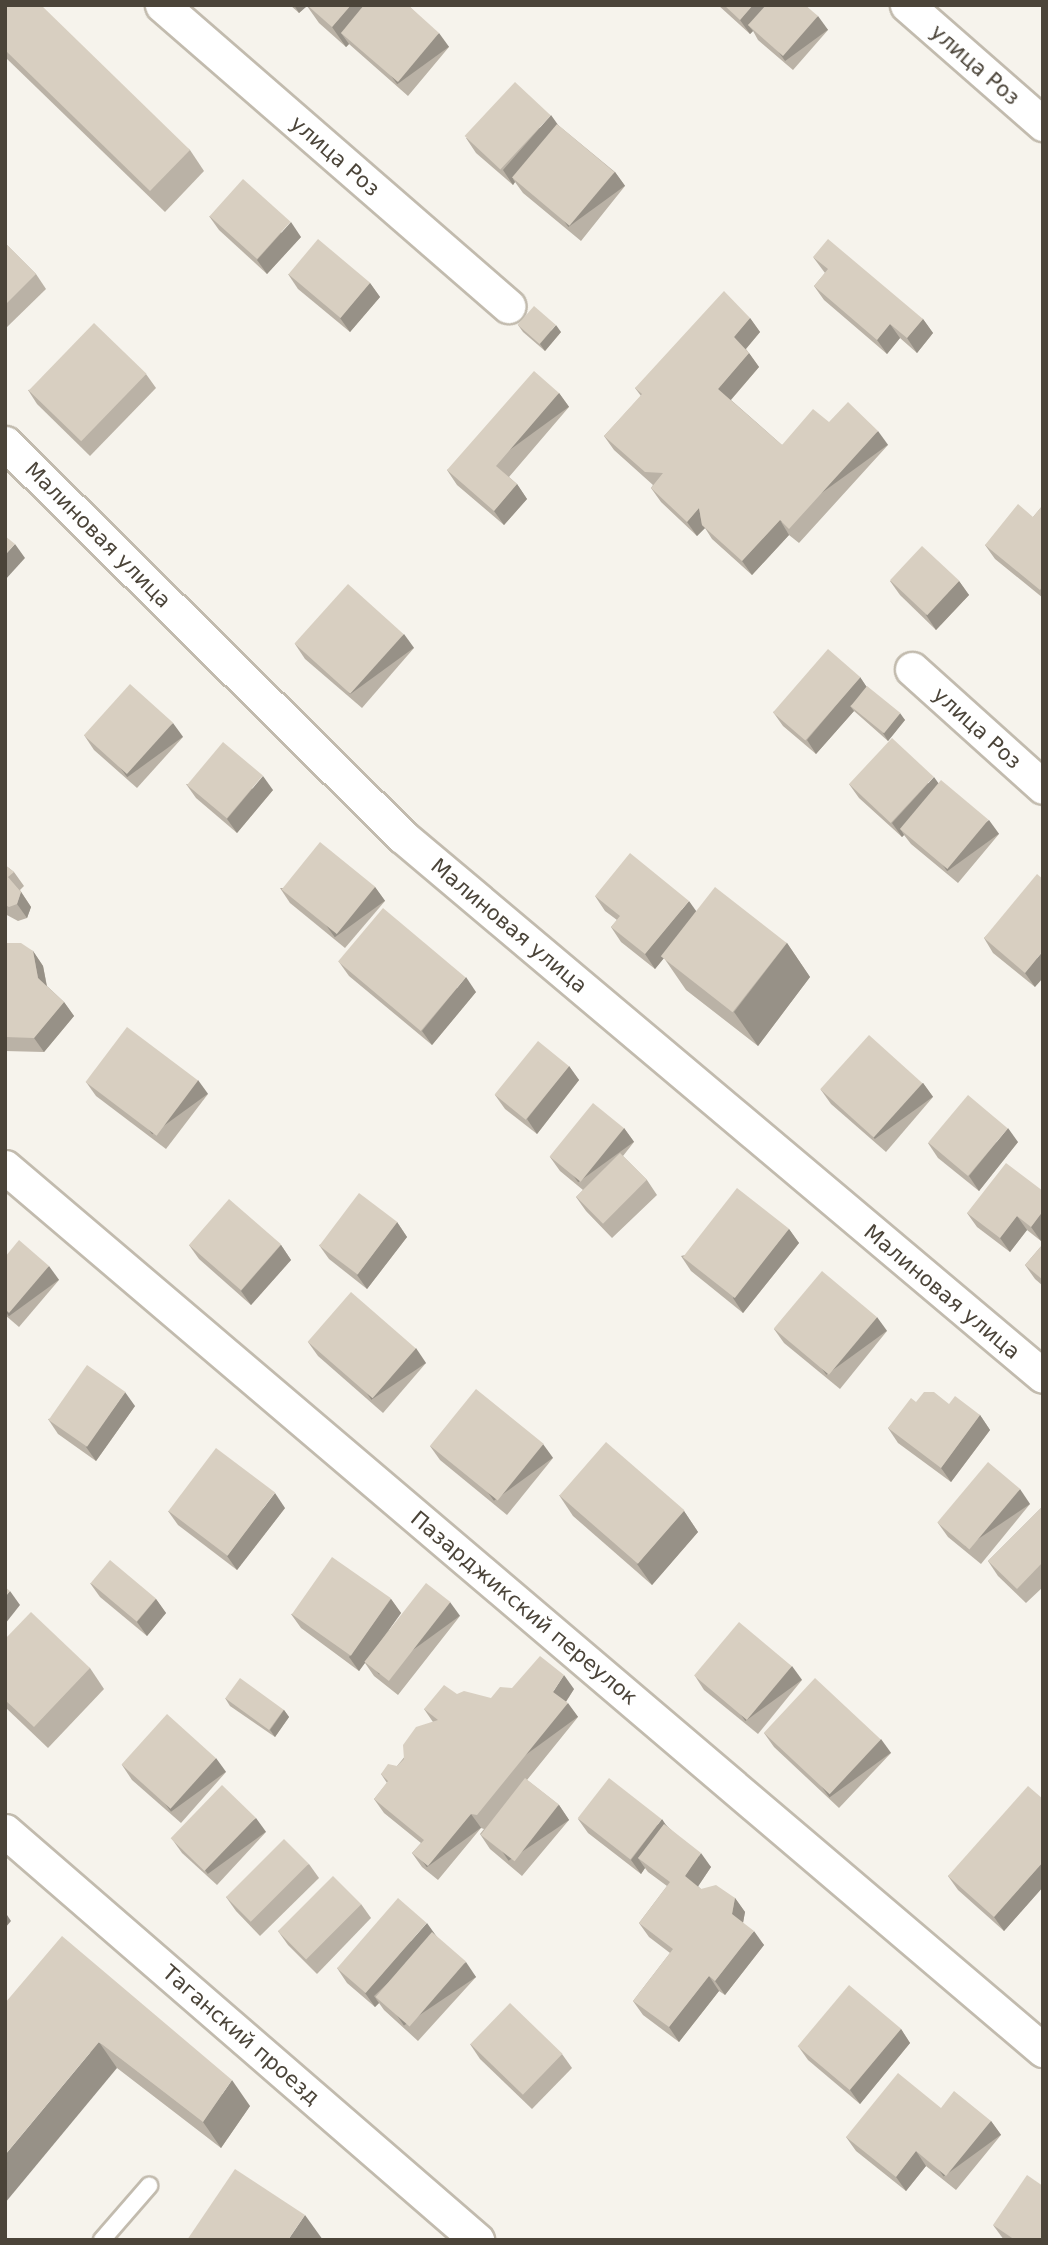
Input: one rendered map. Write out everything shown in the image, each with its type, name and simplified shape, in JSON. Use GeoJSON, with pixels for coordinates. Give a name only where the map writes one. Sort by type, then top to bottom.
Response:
{"type":"FeatureCollection","features":[{"type":"Feature","properties":{"kind":"street","name":"улица Роз"},"geometry":{"type":"LineString","coordinates":[[162,5],[508,306]]}},
{"type":"Feature","properties":{"kind":"street","name":"улица Роз"},"geometry":{"type":"LineString","coordinates":[[907,5],[1043,124]]}},
{"type":"Feature","properties":{"kind":"street","name":"Малиновая улица"},"geometry":{"type":"LineString","coordinates":[[5,443],[402,836],[1043,1376]]}},
{"type":"Feature","properties":{"kind":"street","name":"улица Роз"},"geometry":{"type":"LineString","coordinates":[[912,669],[1043,787]]}},
{"type":"Feature","properties":{"kind":"street","name":"Пазарджикский переулок"},"geometry":{"type":"LineString","coordinates":[[5,1167],[1043,2050]]}},
{"type":"Feature","properties":{"kind":"street","name":"Таганский проезд"},"geometry":{"type":"LineString","coordinates":[[5,1831],[477,2240]]}},
{"type":"Feature","properties":{"kind":"lane"},"geometry":{"type":"LineString","coordinates":[[102,2240],[149,2186]]}},
{"type":"Feature","properties":{"kind":"building"},"geometry":{"type":"Polygon","coordinates":[[[5,5],[41,5],[190,150],[150,191],[5,50],[5,5]]]}},
{"type":"Feature","properties":{"kind":"building"},"geometry":{"type":"Polygon","coordinates":[[[307,5],[351,5],[332,27],[307,5]]]}},
{"type":"Feature","properties":{"kind":"building"},"geometry":{"type":"Polygon","coordinates":[[[364,5],[408,5],[439,33],[398,82],[341,33],[364,5]]]}},
{"type":"Feature","properties":{"kind":"building"},"geometry":{"type":"Polygon","coordinates":[[[724,5],[753,5],[740,20],[724,5]]]}},
{"type":"Feature","properties":{"kind":"building"},"geometry":{"type":"Polygon","coordinates":[[[766,5],[805,5],[818,16],[783,56],[748,25],[766,5]]]}},
{"type":"Feature","properties":{"kind":"building"},"geometry":{"type":"Polygon","coordinates":[[[515,82],[551,115],[500,170],[465,136],[515,82]]]}},
{"type":"Feature","properties":{"kind":"building"},"geometry":{"type":"Polygon","coordinates":[[[557,124],[614,172],[569,226],[512,178],[557,124]]]}},
{"type":"Feature","properties":{"kind":"building"},"geometry":{"type":"Polygon","coordinates":[[[243,179],[291,222],[257,259],[210,216],[243,179]]]}},
{"type":"Feature","properties":{"kind":"building"},"geometry":{"type":"Polygon","coordinates":[[[318,239],[370,283],[341,318],[288,274],[318,239]]]}},
{"type":"Feature","properties":{"kind":"building"},"geometry":{"type":"Polygon","coordinates":[[[828,239],[923,319],[907,338],[890,324],[877,340],[814,286],[828,269],[813,257],[828,239]]]}},
{"type":"Feature","properties":{"kind":"building"},"geometry":{"type":"Polygon","coordinates":[[[5,243],[36,274],[5,305],[5,243]]]}},
{"type":"Feature","properties":{"kind":"building"},"geometry":{"type":"Polygon","coordinates":[[[724,291],[750,318],[734,337],[749,353],[718,389],[782,445],[813,409],[829,422],[848,402],[878,431],[789,529],[780,520],[742,561],[702,525],[699,508],[687,522],[651,488],[663,473],[645,472],[604,436],[642,394],[635,388],[724,291]]]}},
{"type":"Feature","properties":{"kind":"building"},"geometry":{"type":"Polygon","coordinates":[[[534,306],[556,325],[539,344],[518,325],[534,306]]]}},
{"type":"Feature","properties":{"kind":"building"},"geometry":{"type":"Polygon","coordinates":[[[94,323],[147,374],[81,441],[29,391],[94,323]]]}},
{"type":"Feature","properties":{"kind":"building"},"geometry":{"type":"Polygon","coordinates":[[[534,371],[559,393],[496,466],[517,484],[494,511],[447,470],[534,371]]]}},
{"type":"Feature","properties":{"kind":"building"},"geometry":{"type":"Polygon","coordinates":[[[1018,504],[1033,517],[1043,505],[1043,586],[1040,590],[985,545],[1018,504]]]}},
{"type":"Feature","properties":{"kind":"building"},"geometry":{"type":"Polygon","coordinates":[[[5,536],[15,544],[5,555],[5,536]]]}},
{"type":"Feature","properties":{"kind":"building"},"geometry":{"type":"Polygon","coordinates":[[[922,546],[959,581],[927,615],[890,580],[922,546]]]}},
{"type":"Feature","properties":{"kind":"building"},"geometry":{"type":"Polygon","coordinates":[[[348,584],[404,634],[350,694],[294,643],[348,584]]]}},
{"type":"Feature","properties":{"kind":"building"},"geometry":{"type":"Polygon","coordinates":[[[828,649],[860,677],[805,741],[773,712],[828,649]]]}},
{"type":"Feature","properties":{"kind":"building"},"geometry":{"type":"Polygon","coordinates":[[[130,684],[173,723],[127,774],[84,735],[130,684]]]}},
{"type":"Feature","properties":{"kind":"building"},"geometry":{"type":"Polygon","coordinates":[[[867,686],[900,713],[884,733],[851,706],[867,686]]]}},
{"type":"Feature","properties":{"kind":"building"},"geometry":{"type":"Polygon","coordinates":[[[892,738],[934,777],[891,823],[849,784],[892,738]]]}},
{"type":"Feature","properties":{"kind":"building"},"geometry":{"type":"Polygon","coordinates":[[[223,742],[263,775],[227,818],[187,785],[223,742]]]}},
{"type":"Feature","properties":{"kind":"building"},"geometry":{"type":"Polygon","coordinates":[[[941,780],[988,820],[947,869],[900,829],[941,780]]]}},
{"type":"Feature","properties":{"kind":"building"},"geometry":{"type":"Polygon","coordinates":[[[320,842],[375,887],[337,934],[282,889],[320,842]]]}},
{"type":"Feature","properties":{"kind":"building"},"geometry":{"type":"Polygon","coordinates":[[[630,853],[689,901],[645,954],[611,927],[620,916],[595,896],[630,853]]]}},
{"type":"Feature","properties":{"kind":"building"},"geometry":{"type":"Polygon","coordinates":[[[5,865],[14,872],[8,877],[21,892],[17,904],[9,907],[5,905],[5,865]]]}},
{"type":"Feature","properties":{"kind":"building"},"geometry":{"type":"Polygon","coordinates":[[[1037,874],[1043,879],[1043,951],[1025,973],[984,938],[1037,874]]]}},
{"type":"Feature","properties":{"kind":"building"},"geometry":{"type":"Polygon","coordinates":[[[715,887],[787,943],[733,1012],[661,956],[715,887]]]}},
{"type":"Feature","properties":{"kind":"building"},"geometry":{"type":"Polygon","coordinates":[[[383,908],[466,977],[421,1031],[338,962],[383,908]]]}},
{"type":"Feature","properties":{"kind":"building"},"geometry":{"type":"Polygon","coordinates":[[[5,943],[21,943],[33,951],[38,978],[64,1002],[34,1038],[5,1037],[5,943]]]}},
{"type":"Feature","properties":{"kind":"building"},"geometry":{"type":"Polygon","coordinates":[[[127,1027],[198,1081],[157,1136],[85,1082],[127,1027]]]}},
{"type":"Feature","properties":{"kind":"building"},"geometry":{"type":"Polygon","coordinates":[[[869,1035],[923,1083],[874,1137],[820,1089],[869,1035]]]}},
{"type":"Feature","properties":{"kind":"building"},"geometry":{"type":"Polygon","coordinates":[[[538,1041],[569,1066],[526,1120],[495,1095],[538,1041]]]}},
{"type":"Feature","properties":{"kind":"building"},"geometry":{"type":"Polygon","coordinates":[[[968,1095],[1008,1128],[968,1176],[928,1142],[968,1095]]]}},
{"type":"Feature","properties":{"kind":"building"},"geometry":{"type":"Polygon","coordinates":[[[593,1103],[624,1128],[581,1182],[550,1157],[593,1103]]]}},
{"type":"Feature","properties":{"kind":"building"},"geometry":{"type":"Polygon","coordinates":[[[620,1153],[647,1180],[603,1224],[576,1197],[620,1153]]]}},
{"type":"Feature","properties":{"kind":"building"},"geometry":{"type":"Polygon","coordinates":[[[1006,1163],[1043,1191],[1043,1211],[1031,1227],[1017,1216],[1000,1238],[967,1213],[1006,1163]]]}},
{"type":"Feature","properties":{"kind":"building"},"geometry":{"type":"Polygon","coordinates":[[[737,1188],[789,1229],[735,1298],[683,1257],[737,1188]]]}},
{"type":"Feature","properties":{"kind":"building"},"geometry":{"type":"Polygon","coordinates":[[[359,1193],[397,1222],[358,1275],[319,1246],[359,1193]]]}},
{"type":"Feature","properties":{"kind":"building"},"geometry":{"type":"Polygon","coordinates":[[[229,1199],[281,1244],[241,1290],[189,1245],[229,1199]]]}},
{"type":"Feature","properties":{"kind":"building"},"geometry":{"type":"Polygon","coordinates":[[[19,1240],[49,1266],[9,1313],[5,1309],[5,1257],[19,1240]]]}},
{"type":"Feature","properties":{"kind":"building"},"geometry":{"type":"Polygon","coordinates":[[[1043,1244],[1043,1280],[1025,1265],[1043,1244]]]}},
{"type":"Feature","properties":{"kind":"building"},"geometry":{"type":"Polygon","coordinates":[[[822,1271],[877,1317],[829,1375],[774,1328],[822,1271]]]}},
{"type":"Feature","properties":{"kind":"building"},"geometry":{"type":"Polygon","coordinates":[[[351,1292],[416,1348],[373,1398],[308,1342],[351,1292]]]}},
{"type":"Feature","properties":{"kind":"building"},"geometry":{"type":"Polygon","coordinates":[[[87,1365],[126,1392],[87,1447],[49,1420],[87,1365]]]}},
{"type":"Feature","properties":{"kind":"building"},"geometry":{"type":"Polygon","coordinates":[[[476,1389],[544,1444],[498,1500],[430,1446],[476,1389]]]}},
{"type":"Feature","properties":{"kind":"building"},"geometry":{"type":"Polygon","coordinates":[[[924,1392],[934,1392],[949,1404],[955,1396],[980,1415],[941,1468],[888,1428],[911,1398],[916,1402],[924,1392]]]}},
{"type":"Feature","properties":{"kind":"building"},"geometry":{"type":"Polygon","coordinates":[[[606,1442],[684,1510],[638,1564],[559,1496],[606,1442]]]}},
{"type":"Feature","properties":{"kind":"building"},"geometry":{"type":"Polygon","coordinates":[[[216,1448],[275,1493],[228,1556],[168,1511],[216,1448]]]}},
{"type":"Feature","properties":{"kind":"building"},"geometry":{"type":"Polygon","coordinates":[[[988,1462],[1020,1489],[969,1550],[937,1523],[988,1462]]]}},
{"type":"Feature","properties":{"kind":"building"},"geometry":{"type":"Polygon","coordinates":[[[1043,1506],[1043,1562],[1017,1589],[988,1561],[1043,1506]]]}},
{"type":"Feature","properties":{"kind":"building"},"geometry":{"type":"Polygon","coordinates":[[[332,1557],[391,1598],[351,1656],[292,1614],[332,1557]]]}},
{"type":"Feature","properties":{"kind":"building"},"geometry":{"type":"Polygon","coordinates":[[[110,1560],[156,1599],[137,1622],[91,1583],[110,1560]]]}},
{"type":"Feature","properties":{"kind":"building"},"geometry":{"type":"Polygon","coordinates":[[[426,1583],[450,1602],[389,1681],[364,1662],[426,1583]]]}},
{"type":"Feature","properties":{"kind":"building"},"geometry":{"type":"Polygon","coordinates":[[[31,1612],[90,1668],[34,1727],[5,1700],[5,1639],[31,1612]]]}},
{"type":"Feature","properties":{"kind":"building"},"geometry":{"type":"Polygon","coordinates":[[[739,1622],[792,1666],[747,1720],[694,1676],[739,1622]]]}},
{"type":"Feature","properties":{"kind":"building"},"geometry":{"type":"Polygon","coordinates":[[[540,1656],[564,1675],[553,1692],[568,1703],[477,1815],[471,1814],[428,1866],[412,1853],[424,1840],[374,1799],[388,1781],[381,1774],[388,1764],[397,1766],[404,1759],[403,1745],[416,1727],[438,1720],[424,1709],[444,1685],[457,1694],[464,1691],[491,1698],[500,1687],[512,1688],[540,1656]]]}},
{"type":"Feature","properties":{"kind":"building"},"geometry":{"type":"Polygon","coordinates":[[[240,1678],[284,1710],[269,1730],[225,1698],[240,1678]]]}},
{"type":"Feature","properties":{"kind":"building"},"geometry":{"type":"Polygon","coordinates":[[[815,1678],[881,1739],[830,1794],[764,1733],[815,1678]]]}},
{"type":"Feature","properties":{"kind":"building"},"geometry":{"type":"Polygon","coordinates":[[[167,1714],[216,1758],[171,1809],[121,1765],[167,1714]]]}},
{"type":"Feature","properties":{"kind":"building"},"geometry":{"type":"Polygon","coordinates":[[[525,1778],[559,1804],[515,1861],[481,1835],[525,1778]]]}},
{"type":"Feature","properties":{"kind":"building"},"geometry":{"type":"Polygon","coordinates":[[[609,1778],[662,1819],[630,1859],[578,1818],[609,1778]]]}},
{"type":"Feature","properties":{"kind":"building"},"geometry":{"type":"Polygon","coordinates":[[[222,1785],[256,1818],[204,1871],[171,1838],[222,1785]]]}},
{"type":"Feature","properties":{"kind":"building"},"geometry":{"type":"Polygon","coordinates":[[[1028,1786],[1043,1799],[1043,1862],[994,1917],[948,1876],[1028,1786]]]}},
{"type":"Feature","properties":{"kind":"building"},"geometry":{"type":"Polygon","coordinates":[[[664,1824],[701,1853],[685,1876],[701,1889],[716,1885],[735,1898],[732,1914],[754,1931],[715,1981],[709,1976],[669,2027],[633,2001],[673,1949],[639,1923],[670,1882],[638,1858],[664,1824]]]}},
{"type":"Feature","properties":{"kind":"building"},"geometry":{"type":"Polygon","coordinates":[[[284,1839],[309,1864],[251,1922],[226,1897],[284,1839]]]}},
{"type":"Feature","properties":{"kind":"building"},"geometry":{"type":"Polygon","coordinates":[[[333,1876],[361,1904],[306,1959],[278,1931],[333,1876]]]}},
{"type":"Feature","properties":{"kind":"building"},"geometry":{"type":"Polygon","coordinates":[[[398,1898],[427,1923],[366,1993],[337,1968],[398,1898]]]}},
{"type":"Feature","properties":{"kind":"building"},"geometry":{"type":"Polygon","coordinates":[[[432,1932],[466,1962],[410,2026],[376,1997],[432,1932]]]}},
{"type":"Feature","properties":{"kind":"building"},"geometry":{"type":"Polygon","coordinates":[[[62,1936],[232,2080],[203,2122],[99,2042],[5,2155],[5,2003],[62,1936]]]}},
{"type":"Feature","properties":{"kind":"building"},"geometry":{"type":"Polygon","coordinates":[[[849,1985],[901,2029],[850,2090],[798,2046],[849,1985]]]}},
{"type":"Feature","properties":{"kind":"building"},"geometry":{"type":"Polygon","coordinates":[[[510,2003],[563,2054],[523,2095],[470,2044],[510,2003]]]}},
{"type":"Feature","properties":{"kind":"building"},"geometry":{"type":"Polygon","coordinates":[[[898,2073],[941,2108],[954,2091],[991,2121],[946,2176],[916,2151],[896,2177],[846,2137],[898,2073]]]}},
{"type":"Feature","properties":{"kind":"building"},"geometry":{"type":"Polygon","coordinates":[[[235,2169],[305,2215],[288,2240],[187,2240],[235,2169]]]}},
{"type":"Feature","properties":{"kind":"building"},"geometry":{"type":"Polygon","coordinates":[[[1027,2175],[1043,2186],[1043,2240],[1015,2240],[993,2225],[1027,2175]]]}}]}
